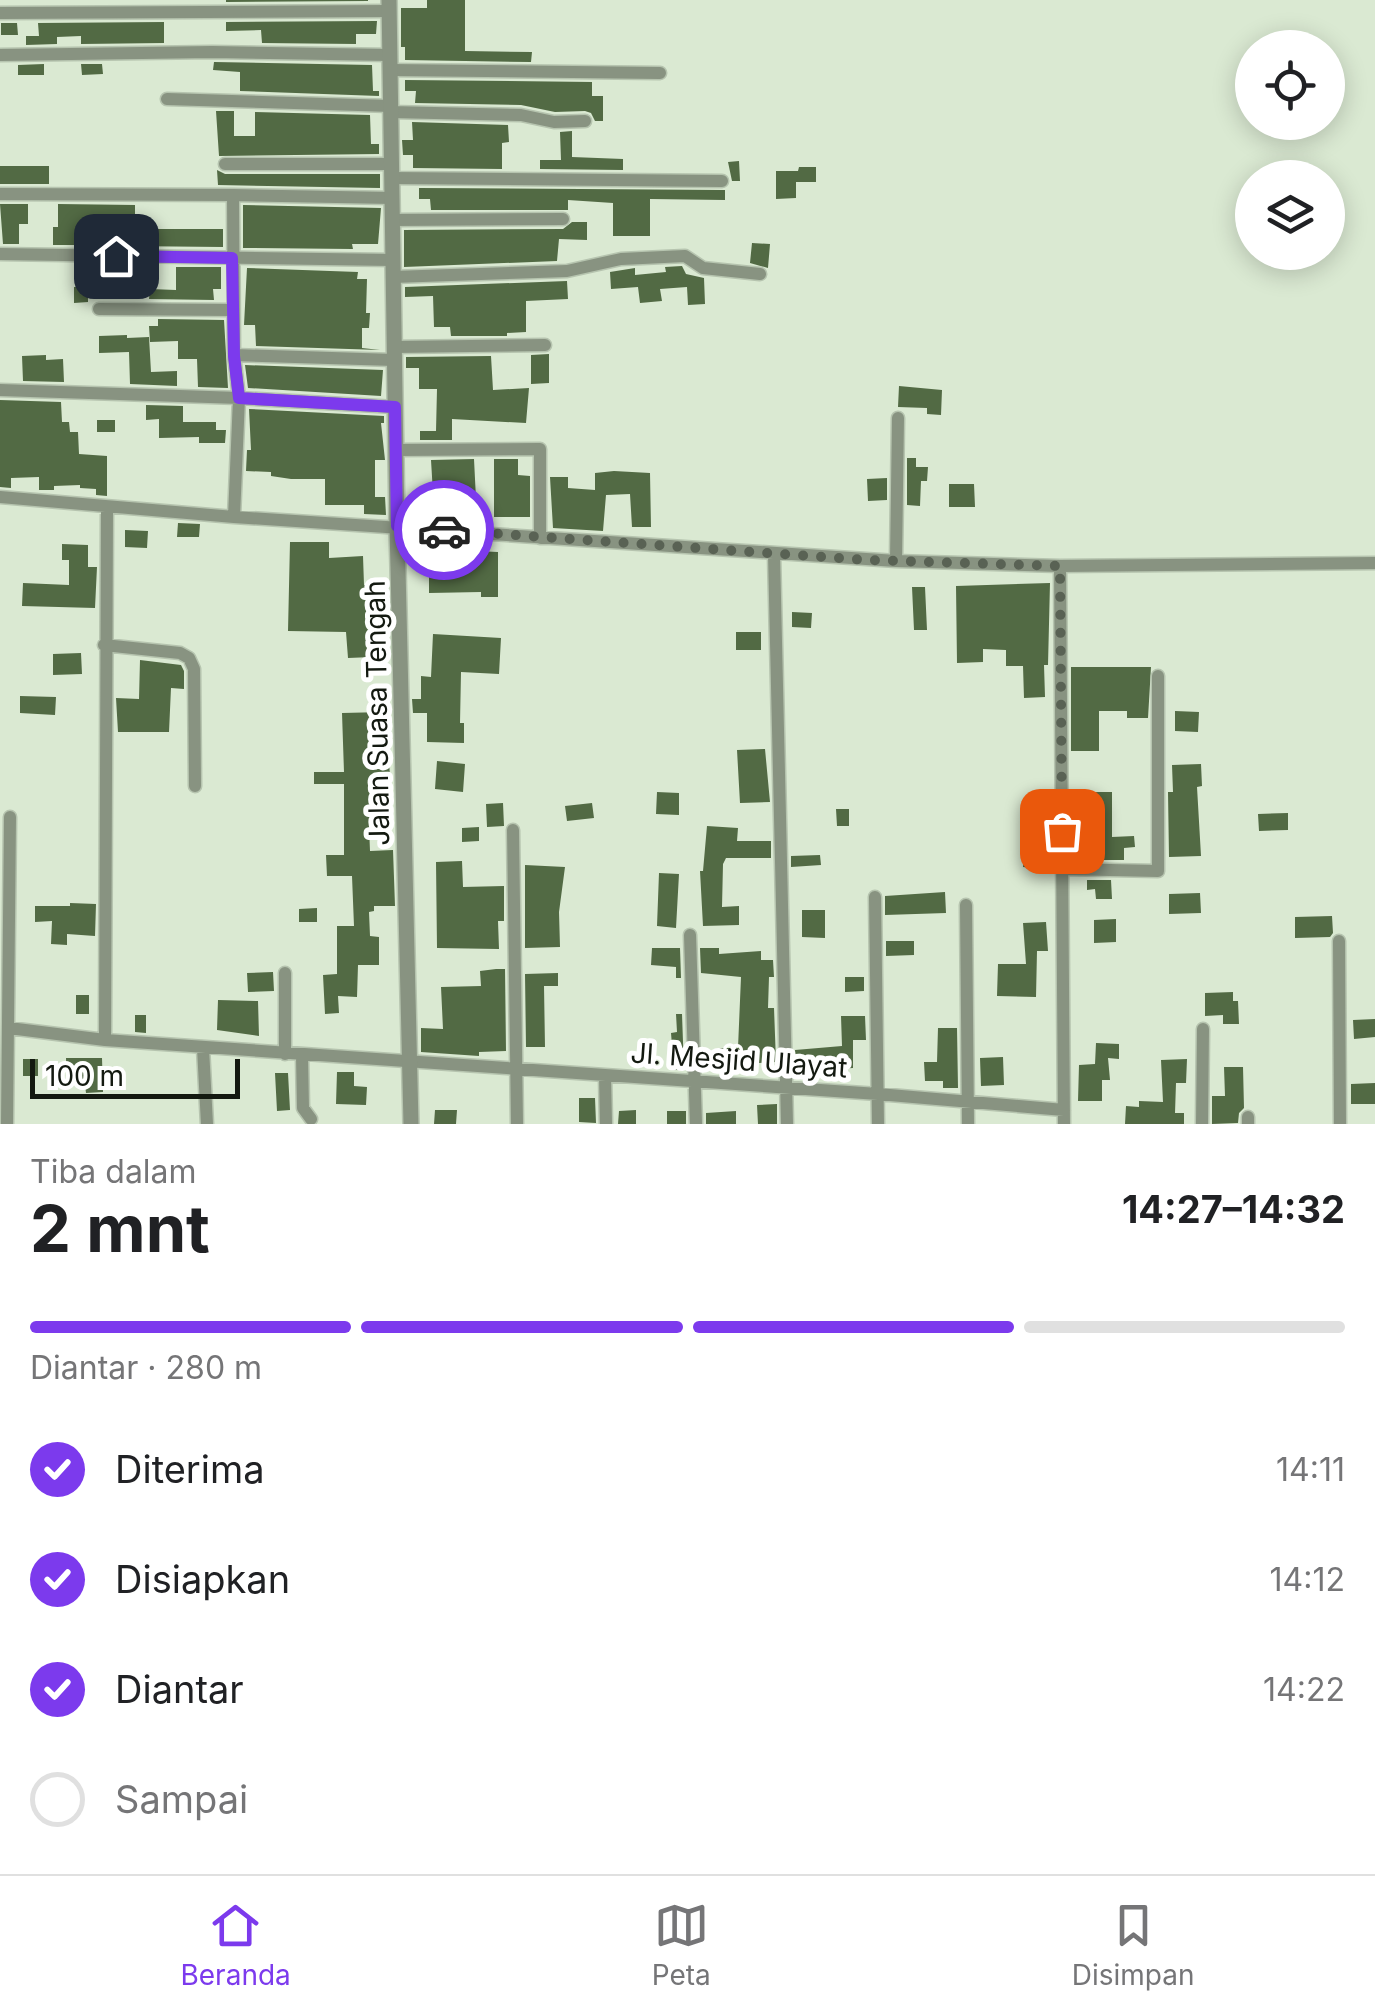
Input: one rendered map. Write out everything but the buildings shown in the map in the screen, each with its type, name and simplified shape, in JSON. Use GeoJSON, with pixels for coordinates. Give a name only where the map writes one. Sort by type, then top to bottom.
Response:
{"type":"FeatureCollection","features":[{"type":"Feature","properties":{"kind":"street"},"geometry":{"type":"LineString","coordinates":[[0,13],[389,6]]}},
{"type":"Feature","properties":{"kind":"street","name":"Jalan Suasa Tengah"},"geometry":{"type":"LineString","coordinates":[[389,6],[411,1124]]}},
{"type":"Feature","properties":{"kind":"street"},"geometry":{"type":"LineString","coordinates":[[0,55],[390,62],[660,73]]}},
{"type":"Feature","properties":{"kind":"street"},"geometry":{"type":"LineString","coordinates":[[167,99],[585,122]]}},
{"type":"Feature","properties":{"kind":"street"},"geometry":{"type":"LineString","coordinates":[[225,164],[722,182]]}},
{"type":"Feature","properties":{"kind":"street"},"geometry":{"type":"LineString","coordinates":[[0,194],[392,198]]}},
{"type":"Feature","properties":{"kind":"street"},"geometry":{"type":"LineString","coordinates":[[232,196],[234,356],[239,398],[234,517]]}},
{"type":"Feature","properties":{"kind":"street"},"geometry":{"type":"LineString","coordinates":[[392,220],[563,219]]}},
{"type":"Feature","properties":{"kind":"street"},"geometry":{"type":"LineString","coordinates":[[0,254],[232,258],[393,269],[567,271],[621,258],[685,256],[703,268],[760,274]]}},
{"type":"Feature","properties":{"kind":"street"},"geometry":{"type":"LineString","coordinates":[[99,309],[233,310]]}},
{"type":"Feature","properties":{"kind":"street"},"geometry":{"type":"LineString","coordinates":[[234,356],[394,354],[544,345]]}},
{"type":"Feature","properties":{"kind":"street"},"geometry":{"type":"LineString","coordinates":[[0,390],[395,407]]}},
{"type":"Feature","properties":{"kind":"street"},"geometry":{"type":"LineString","coordinates":[[896,561],[898,418]]}},
{"type":"Feature","properties":{"kind":"street"},"geometry":{"type":"LineString","coordinates":[[396,450],[536,448],[540,453],[540,532]]}},
{"type":"Feature","properties":{"kind":"street"},"geometry":{"type":"LineString","coordinates":[[0,497],[234,517],[540,532],[896,561],[1060,566],[1375,564]]}},
{"type":"Feature","properties":{"kind":"street"},"geometry":{"type":"LineString","coordinates":[[105,1040],[106,507]]}},
{"type":"Feature","properties":{"kind":"street"},"geometry":{"type":"LineString","coordinates":[[774,554],[787,1124]]}},
{"type":"Feature","properties":{"kind":"street"},"geometry":{"type":"LineString","coordinates":[[1060,566],[1064,1117]]}},
{"type":"Feature","properties":{"kind":"street"},"geometry":{"type":"LineString","coordinates":[[104,646],[180,652],[189,658],[194,668],[195,786]]}},
{"type":"Feature","properties":{"kind":"street"},"geometry":{"type":"LineString","coordinates":[[1062,869],[1158,871],[1158,676]]}},
{"type":"Feature","properties":{"kind":"street"},"geometry":{"type":"LineString","coordinates":[[7,1124],[10,817]]}},
{"type":"Feature","properties":{"kind":"street"},"geometry":{"type":"LineString","coordinates":[[512,830],[517,1124]]}},
{"type":"Feature","properties":{"kind":"street"},"geometry":{"type":"LineString","coordinates":[[874,897],[878,1124]]}},
{"type":"Feature","properties":{"kind":"street"},"geometry":{"type":"LineString","coordinates":[[966,905],[968,1124]]}},
{"type":"Feature","properties":{"kind":"street"},"geometry":{"type":"LineString","coordinates":[[690,935],[696,1124]]}},
{"type":"Feature","properties":{"kind":"street"},"geometry":{"type":"LineString","coordinates":[[1338,942],[1340,1124]]}},
{"type":"Feature","properties":{"kind":"street"},"geometry":{"type":"LineString","coordinates":[[284,973],[284,1054]]}},
{"type":"Feature","properties":{"kind":"street","name":"Jl. Mesjid Ulayat"},"geometry":{"type":"LineString","coordinates":[[9,1028],[302,1056],[878,1094],[1064,1117]]}},
{"type":"Feature","properties":{"kind":"street"},"geometry":{"type":"LineString","coordinates":[[1202,1124],[1203,1029]]}},
{"type":"Feature","properties":{"kind":"street"},"geometry":{"type":"LineString","coordinates":[[204,1048],[207,1124]]}},
{"type":"Feature","properties":{"kind":"street"},"geometry":{"type":"LineString","coordinates":[[302,1056],[303,1108],[311,1119]]}},
{"type":"Feature","properties":{"kind":"street"},"geometry":{"type":"LineString","coordinates":[[605,1076],[606,1124]]}},
{"type":"Feature","properties":{"kind":"way so far"},"geometry":{"type":"LineString","coordinates":[[444,530],[866,560],[1060,566],[1062,831]]}},
{"type":"Feature","properties":{"kind":"route"},"geometry":{"type":"LineString","coordinates":[[116,256],[232,258],[239,398],[395,407],[397,526],[444,530]]}}]}
